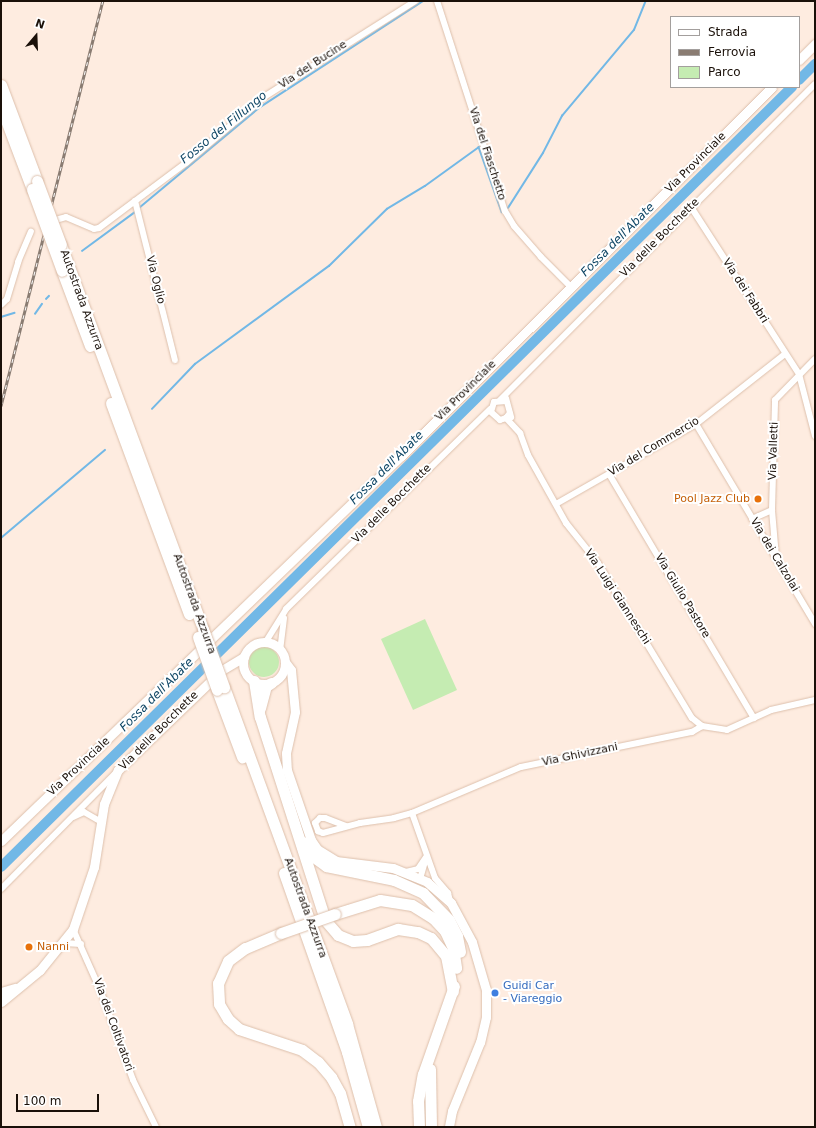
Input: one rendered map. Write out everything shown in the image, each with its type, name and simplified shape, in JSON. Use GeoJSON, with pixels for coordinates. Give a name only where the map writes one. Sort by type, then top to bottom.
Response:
{"type":"FeatureCollection","features":[{"type":"Feature","properties":{"kind":"highway","name":"Autostrada Azzurra"},"geometry":{"type":"LineString","coordinates":[[1,85],[62,272],[200,632],[347,1024],[376,1127]]}},
{"type":"Feature","properties":{"kind":"highway","name":"Autostrada Azzurra"},"geometry":{"type":"LineString","coordinates":[[1,107],[61,246],[200,632]]}},
{"type":"Feature","properties":{"kind":"highway"},"geometry":{"type":"LineString","coordinates":[[250,677],[260,717],[325,920],[334,932],[346,939],[359,941],[398,929],[424,934],[436,942],[445,953],[452,992]]}},
{"type":"Feature","properties":{"kind":"highway"},"geometry":{"type":"LineString","coordinates":[[260,717],[260,702],[266,686],[273,681]]}},
{"type":"Feature","properties":{"kind":"highway","name":"Autostrada Azzurra"},"geometry":{"type":"LineString","coordinates":[[221,688],[332,1006],[368,1127]]}},
{"type":"Feature","properties":{"kind":"highway"},"geometry":{"type":"LineString","coordinates":[[296,830],[311,855],[326,866],[402,883],[419,891],[434,902],[449,920],[458,941],[460,970],[431,1050],[420,1086],[419,1127]]}},
{"type":"Feature","properties":{"kind":"highway"},"geometry":{"type":"LineString","coordinates":[[350,1127],[338,1089],[318,1062],[297,1048],[239,1029],[228,1019],[219,1004],[218,982],[228,961],[249,946],[334,914],[380,900],[400,902],[419,908],[437,922],[450,939],[456,965],[452,992]]}},
{"type":"Feature","properties":{"kind":"highway"},"geometry":{"type":"LineString","coordinates":[[431,1050],[428,1090],[431,1127]]}},
{"type":"Feature","properties":{"kind":"main road"},"geometry":{"type":"LineString","coordinates":[[800,59],[815,44]]}},
{"type":"Feature","properties":{"kind":"main road","name":"Via Provinciale"},"geometry":{"type":"LineString","coordinates":[[1,841],[197,654],[571,287],[771,88]]}},
{"type":"Feature","properties":{"kind":"main road"},"geometry":{"type":"LineString","coordinates":[[250,677],[244,657],[250,648],[265,643],[280,650],[285,662],[291,670],[295,712],[286,753],[287,770],[311,840],[317,849],[336,861],[393,868],[424,880],[451,903],[472,942],[486,990],[487,1005],[484,1030],[452,1111],[449,1127]]}},
{"type":"Feature","properties":{"kind":"main road","name":"Via delle Bocchette"},"geometry":{"type":"LineString","coordinates":[[1,1002],[40,970],[64,943],[72,929],[88,890],[109,787],[118,770],[222,670],[244,657]]}},
{"type":"Feature","properties":{"kind":"main road"},"geometry":{"type":"LineString","coordinates":[[273,681],[281,675],[285,662]]}},
{"type":"Feature","properties":{"kind":"main road"},"geometry":{"type":"LineString","coordinates":[[222,670],[231,668],[250,677],[287,685],[294,695]]}},
{"type":"Feature","properties":{"kind":"main road","name":"Via delle Bocchette"},"geometry":{"type":"LineString","coordinates":[[1,992],[18,987]]}},
{"type":"Feature","properties":{"kind":"street","name":"Via del Bucine"},"geometry":{"type":"LineString","coordinates":[[59,219],[66,217],[94,228],[99,228],[136,203],[264,97],[415,1]]}},
{"type":"Feature","properties":{"kind":"street","name":"Via del Fiaschetto"},"geometry":{"type":"LineString","coordinates":[[437,1],[505,211],[514,226],[540,257],[571,287]]}},
{"type":"Feature","properties":{"kind":"street","name":"Via delle Bocchette"},"geometry":{"type":"LineString","coordinates":[[265,643],[286,609],[481,416],[491,412],[492,404],[503,401],[505,393],[815,84]]}},
{"type":"Feature","properties":{"kind":"street","name":"Via Oglio"},"geometry":{"type":"LineString","coordinates":[[136,203],[175,360]]}},
{"type":"Feature","properties":{"kind":"street","name":"Via dei Fabbri"},"geometry":{"type":"LineString","coordinates":[[691,207],[799,374]]}},
{"type":"Feature","properties":{"kind":"street"},"geometry":{"type":"LineString","coordinates":[[1,305],[8,300],[11,281],[31,232]]}},
{"type":"Feature","properties":{"kind":"street","name":"Via del Commercio"},"geometry":{"type":"LineString","coordinates":[[556,504],[696,424],[785,354]]}},
{"type":"Feature","properties":{"kind":"street","name":"Via Valletti"},"geometry":{"type":"LineString","coordinates":[[776,560],[772,510],[775,400],[815,359]]}},
{"type":"Feature","properties":{"kind":"street"},"geometry":{"type":"LineString","coordinates":[[799,374],[815,436]]}},
{"type":"Feature","properties":{"kind":"street"},"geometry":{"type":"LineString","coordinates":[[491,412],[497,419],[508,416],[510,407],[503,401]]}},
{"type":"Feature","properties":{"kind":"street","name":"Via Luigi Gianneschi"},"geometry":{"type":"LineString","coordinates":[[508,416],[566,523],[598,563],[692,718],[702,726]]}},
{"type":"Feature","properties":{"kind":"street","name":"Via dei Calzolai"},"geometry":{"type":"LineString","coordinates":[[696,424],[815,624]]}},
{"type":"Feature","properties":{"kind":"street","name":"Via Giulio Pastore"},"geometry":{"type":"LineString","coordinates":[[609,474],[754,718]]}},
{"type":"Feature","properties":{"kind":"street"},"geometry":{"type":"LineString","coordinates":[[752,519],[772,510]]}},
{"type":"Feature","properties":{"kind":"street"},"geometry":{"type":"LineString","coordinates":[[280,650],[286,609]]}},
{"type":"Feature","properties":{"kind":"street"},"geometry":{"type":"LineString","coordinates":[[702,726],[727,730],[771,710],[815,700]]}},
{"type":"Feature","properties":{"kind":"street","name":"Via Ghivizzani"},"geometry":{"type":"LineString","coordinates":[[346,826],[412,813],[521,767],[692,732],[702,726]]}},
{"type":"Feature","properties":{"kind":"street"},"geometry":{"type":"LineString","coordinates":[[1,889],[118,770]]}},
{"type":"Feature","properties":{"kind":"street"},"geometry":{"type":"LineString","coordinates":[[68,820],[84,812],[101,822]]}},
{"type":"Feature","properties":{"kind":"street"},"geometry":{"type":"LineString","coordinates":[[412,813],[435,878],[448,893],[451,903]]}},
{"type":"Feature","properties":{"kind":"street"},"geometry":{"type":"LineString","coordinates":[[406,872],[418,869],[427,858]]}},
{"type":"Feature","properties":{"kind":"street"},"geometry":{"type":"LineString","coordinates":[[424,880],[430,875],[427,858]]}},
{"type":"Feature","properties":{"kind":"street","name":"Via dei Coltivatori"},"geometry":{"type":"LineString","coordinates":[[72,929],[81,944],[133,1080],[156,1127]]}},
{"type":"Feature","properties":{"kind":"street"},"geometry":{"type":"LineString","coordinates":[[64,943],[81,944]]}},
{"type":"Feature","properties":{"kind":"green space"},"geometry":{"type":"Polygon","coordinates":[[[425,619],[457,690],[413,710],[381,639],[425,619]]]}},
{"type":"Feature","properties":{"kind":"green space"},"geometry":{"type":"Polygon","coordinates":[[[264,647],[270,648],[278,656],[278,668],[270,676],[264,677],[258,676],[250,668],[249,662],[250,656],[258,648],[264,647]]]}},
{"type":"Feature","properties":{"kind":"waterway","name":"Fosso del Fillungo"},"geometry":{"type":"LineString","coordinates":[[139,208],[259,108],[423,1]]}},
{"type":"Feature","properties":{"kind":"waterway"},"geometry":{"type":"LineString","coordinates":[[508,208],[543,153],[562,116],[634,30],[646,1]]}},
{"type":"Feature","properties":{"kind":"waterway","name":"Fossa dell'Abate"},"geometry":{"type":"LineString","coordinates":[[800,79],[815,64]]}},
{"type":"Feature","properties":{"kind":"waterway","name":"Fossa dell'Abate"},"geometry":{"type":"LineString","coordinates":[[1,867],[791,88]]}},
{"type":"Feature","properties":{"kind":"waterway"},"geometry":{"type":"LineString","coordinates":[[152,409],[195,364],[329,266],[387,209],[425,186],[479,147],[502,212]]}},
{"type":"Feature","properties":{"kind":"waterway","name":"Fosso del Fillungo"},"geometry":{"type":"LineString","coordinates":[[82,251],[135,212]]}},
{"type":"Feature","properties":{"kind":"waterway","name":"Fosso del Fillungo"},"geometry":{"type":"LineString","coordinates":[[46,299],[49,296]]}},
{"type":"Feature","properties":{"kind":"waterway","name":"Fosso del Fillungo"},"geometry":{"type":"LineString","coordinates":[[35,314],[42,304]]}},
{"type":"Feature","properties":{"kind":"waterway","name":"Fosso del Fillungo"},"geometry":{"type":"LineString","coordinates":[[1,317],[14,313]]}},
{"type":"Feature","properties":{"kind":"waterway"},"geometry":{"type":"LineString","coordinates":[[1,538],[105,450]]}},
{"type":"Feature","properties":{"kind":"railway"},"geometry":{"type":"LineString","coordinates":[[1,406],[103,1]]}},
{"type":"Feature","properties":{"kind":"place","name":"Pool Jazz Club"},"geometry":{"type":"Point","coordinates":[758,499]}},
{"type":"Feature","properties":{"kind":"place","name":"Nanni"},"geometry":{"type":"Point","coordinates":[29,947]}},
{"type":"Feature","properties":{"kind":"place","name":"Guidi Car - Viareggio"},"geometry":{"type":"Point","coordinates":[495,993]}}]}
